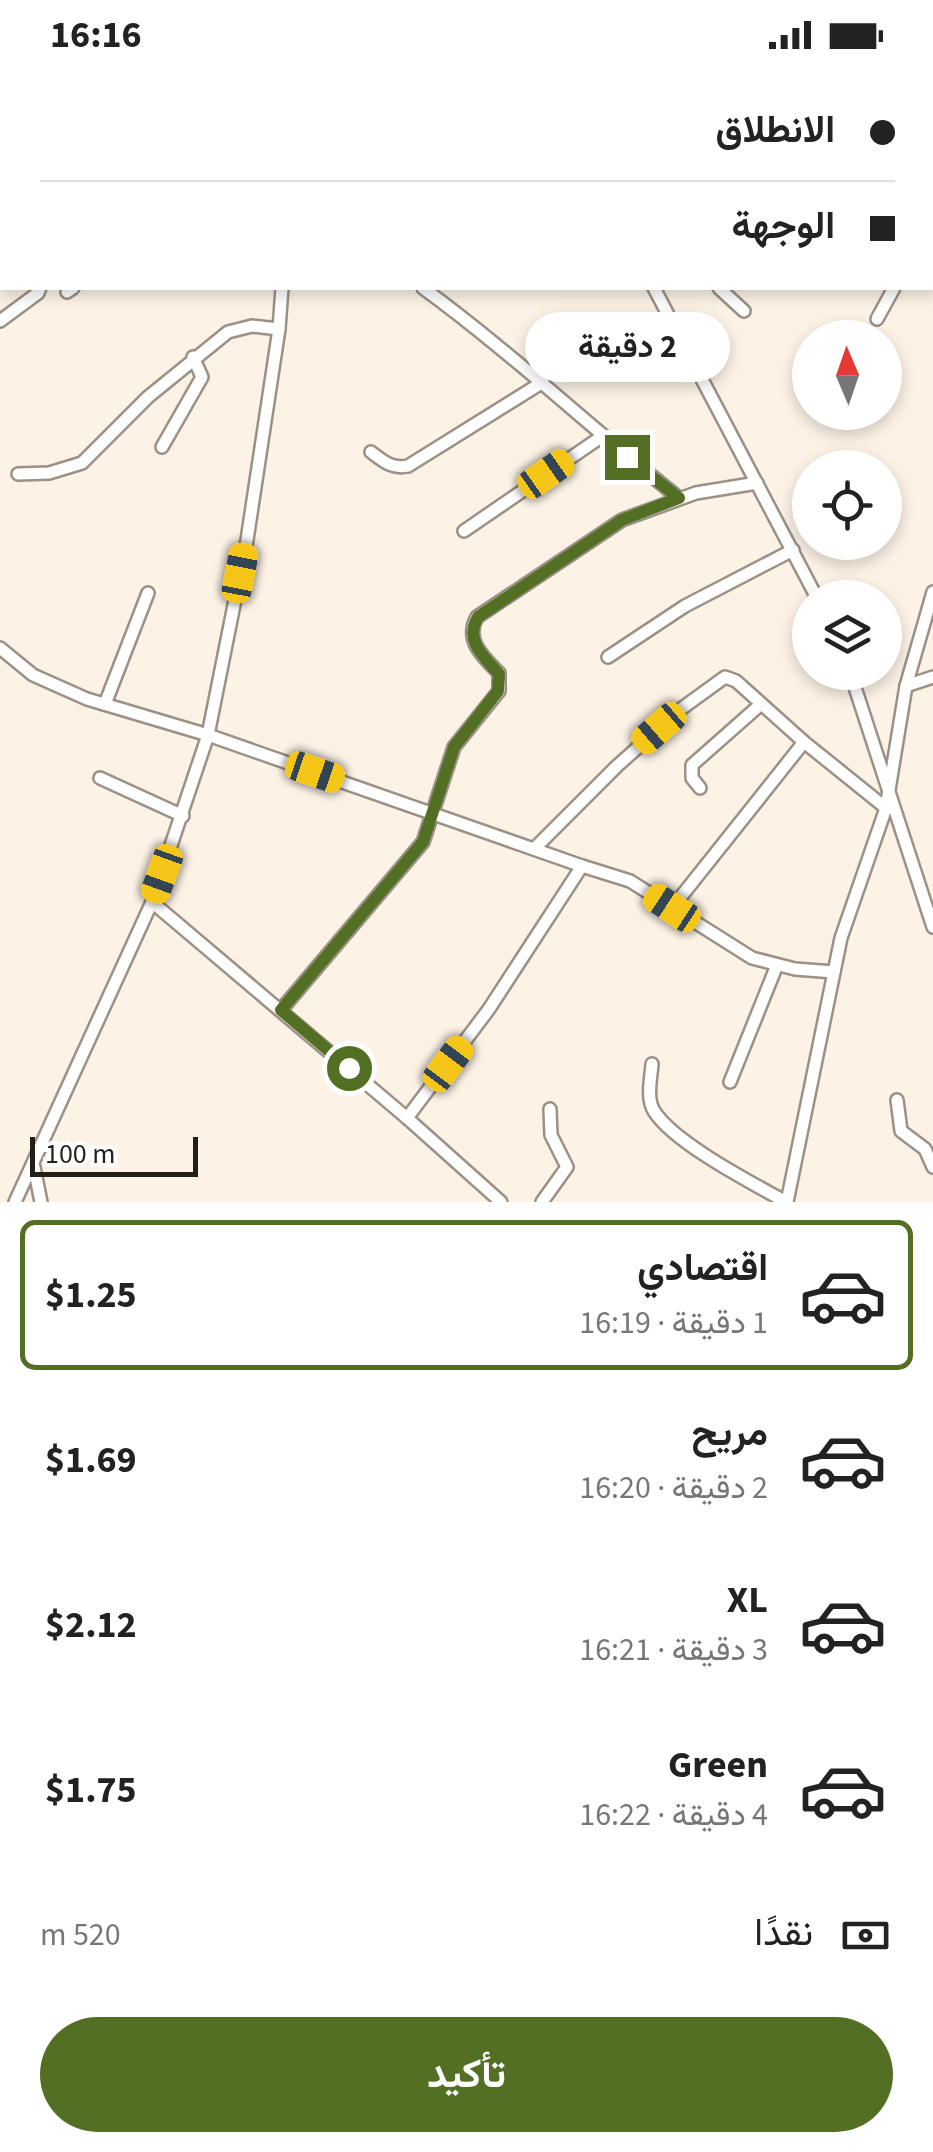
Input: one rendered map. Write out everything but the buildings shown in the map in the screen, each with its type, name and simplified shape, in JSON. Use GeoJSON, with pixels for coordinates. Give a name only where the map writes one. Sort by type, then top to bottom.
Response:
{"type":"FeatureCollection","features":[{"type":"Feature","properties":{"kind":"street"},"geometry":{"type":"LineString","coordinates":[[0,321],[39,290]]}},
{"type":"Feature","properties":{"kind":"street"},"geometry":{"type":"LineString","coordinates":[[15,1202],[152,902],[208,735],[247,540],[282,290]]}},
{"type":"Feature","properties":{"kind":"street"},"geometry":{"type":"LineString","coordinates":[[425,290],[543,382],[602,437],[679,498]]}},
{"type":"Feature","properties":{"kind":"street"},"geometry":{"type":"LineString","coordinates":[[655,290],[792,548]]}},
{"type":"Feature","properties":{"kind":"street"},"geometry":{"type":"LineString","coordinates":[[721,290],[744,311]]}},
{"type":"Feature","properties":{"kind":"street"},"geometry":{"type":"LineString","coordinates":[[877,319],[893,290]]}},
{"type":"Feature","properties":{"kind":"street"},"geometry":{"type":"LineString","coordinates":[[18,474],[49,473],[82,464],[193,357],[239,327],[279,329]]}},
{"type":"Feature","properties":{"kind":"street"},"geometry":{"type":"LineString","coordinates":[[162,447],[202,377],[193,357]]}},
{"type":"Feature","properties":{"kind":"street"},"geometry":{"type":"LineString","coordinates":[[371,452],[387,464],[408,466],[543,382]]}},
{"type":"Feature","properties":{"kind":"street"},"geometry":{"type":"LineString","coordinates":[[464,531],[602,437]]}},
{"type":"Feature","properties":{"kind":"street"},"geometry":{"type":"LineString","coordinates":[[281,1010],[423,842],[454,747],[501,686],[499,674],[474,643],[473,624],[478,617],[622,520],[679,498],[758,482]]}},
{"type":"Feature","properties":{"kind":"street"},"geometry":{"type":"LineString","coordinates":[[608,657],[684,606],[792,551]]}},
{"type":"Feature","properties":{"kind":"street"},"geometry":{"type":"LineString","coordinates":[[652,1064],[650,1100],[655,1114],[682,1138],[787,1202],[834,972],[860,878],[887,802],[906,686],[933,592]]}},
{"type":"Feature","properties":{"kind":"street"},"geometry":{"type":"LineString","coordinates":[[104,704],[148,593]]}},
{"type":"Feature","properties":{"kind":"street"},"geometry":{"type":"LineString","coordinates":[[0,648],[33,674],[104,704],[208,735],[630,881],[740,952],[777,965],[834,972]]}},
{"type":"Feature","properties":{"kind":"street"},"geometry":{"type":"LineString","coordinates":[[534,849],[579,800],[718,679],[730,677],[804,742],[887,802]]}},
{"type":"Feature","properties":{"kind":"street"},"geometry":{"type":"LineString","coordinates":[[906,686],[933,677]]}},
{"type":"Feature","properties":{"kind":"street"},"geometry":{"type":"LineString","coordinates":[[856,690],[878,754],[887,802],[933,926]]}},
{"type":"Feature","properties":{"kind":"street"},"geometry":{"type":"LineString","coordinates":[[700,788],[692,778],[692,765],[761,704]]}},
{"type":"Feature","properties":{"kind":"street"},"geometry":{"type":"LineString","coordinates":[[672,908],[804,742]]}},
{"type":"Feature","properties":{"kind":"street"},"geometry":{"type":"LineString","coordinates":[[100,778],[184,816]]}},
{"type":"Feature","properties":{"kind":"street"},"geometry":{"type":"LineString","coordinates":[[407,1118],[489,1010],[582,866]]}},
{"type":"Feature","properties":{"kind":"street"},"geometry":{"type":"LineString","coordinates":[[152,902],[501,1202]]}},
{"type":"Feature","properties":{"kind":"street"},"geometry":{"type":"LineString","coordinates":[[730,1082],[777,965]]}},
{"type":"Feature","properties":{"kind":"street"},"geometry":{"type":"LineString","coordinates":[[897,1100],[901,1131],[924,1149],[933,1167]]}},
{"type":"Feature","properties":{"kind":"street"},"geometry":{"type":"LineString","coordinates":[[542,1202],[566,1167],[551,1135],[550,1110]]}},
{"type":"Feature","properties":{"kind":"street"},"geometry":{"type":"LineString","coordinates":[[34,1166],[41,1202]]}},
{"type":"Feature","properties":{"kind":"route"},"geometry":{"type":"LineString","coordinates":[[349,1068],[281,1010],[423,842],[454,747],[501,686],[499,674],[474,643],[473,624],[478,617],[622,520],[679,498],[627,457]]}}]}
